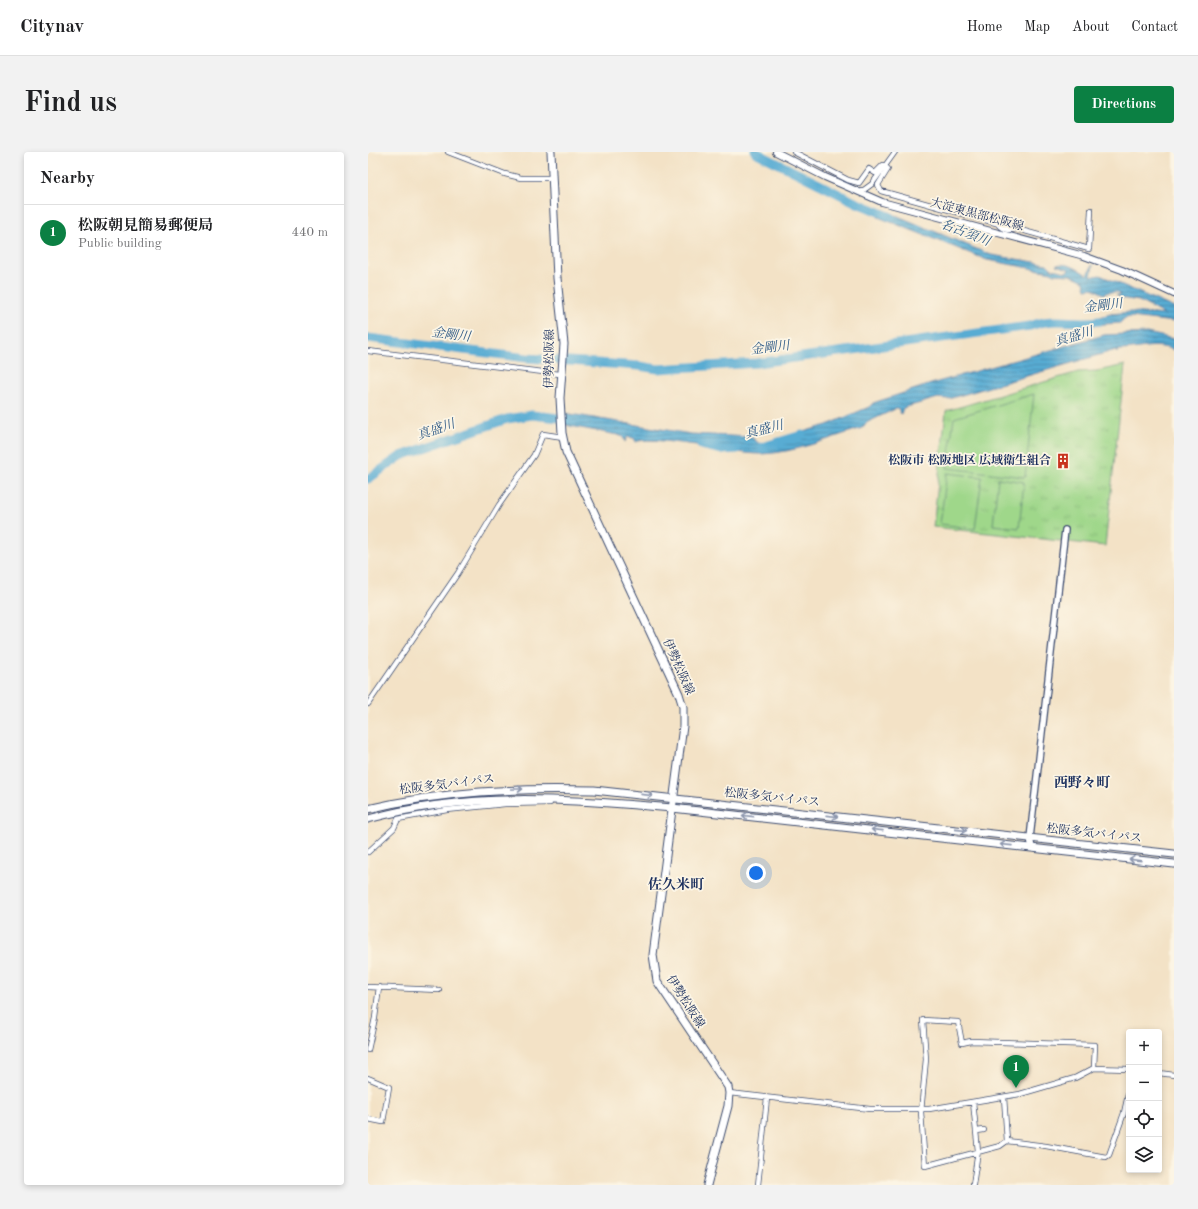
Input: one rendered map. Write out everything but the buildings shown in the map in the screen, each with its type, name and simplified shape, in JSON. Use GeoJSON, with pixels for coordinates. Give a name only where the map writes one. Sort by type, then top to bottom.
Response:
{"type":"FeatureCollection","features":[{"type":"Feature","properties":{"kind":"main road","name":"伊勢松阪線"},"geometry":{"type":"LineString","coordinates":[[551,152],[557,278],[564,344],[560,374],[562,435],[566,452],[682,702],[683,726],[653,955],[654,967],[657,981],[667,998],[726,1081],[729,1093]]}},
{"type":"Feature","properties":{"kind":"main road","name":"大淀東黒部松阪線"},"geometry":{"type":"LineString","coordinates":[[776,152],[825,177],[882,202],[1005,232],[1084,256],[1122,270],[1174,294]]}},
{"type":"Feature","properties":{"kind":"main road","name":"松阪多気バイパス"},"geometry":{"type":"LineString","coordinates":[[368,809],[442,794],[508,789],[594,790],[1174,854]]}},
{"type":"Feature","properties":{"kind":"main road","name":"松阪多気バイパス"},"geometry":{"type":"LineString","coordinates":[[368,819],[441,805],[508,799],[562,799],[672,808],[1174,864]]}},
{"type":"Feature","properties":{"kind":"main road"},"geometry":{"type":"LineString","coordinates":[[707,1185],[728,1106],[729,1093]]}},
{"type":"Feature","properties":{"kind":"street"},"geometry":{"type":"LineString","coordinates":[[448,152],[505,174],[521,178],[552,178]]}},
{"type":"Feature","properties":{"kind":"street"},"geometry":{"type":"LineString","coordinates":[[794,152],[848,180],[859,183],[869,170],[875,173],[882,165],[885,166]]}},
{"type":"Feature","properties":{"kind":"street"},"geometry":{"type":"LineString","coordinates":[[861,192],[872,184],[895,152]]}},
{"type":"Feature","properties":{"kind":"street"},"geometry":{"type":"LineString","coordinates":[[885,166],[888,169],[878,185],[881,191],[1089,249],[1091,210]]}},
{"type":"Feature","properties":{"kind":"street"},"geometry":{"type":"LineString","coordinates":[[996,223],[1005,232],[1018,228]]}},
{"type":"Feature","properties":{"kind":"street"},"geometry":{"type":"LineString","coordinates":[[368,351],[560,374]]}},
{"type":"Feature","properties":{"kind":"street"},"geometry":{"type":"LineString","coordinates":[[368,704],[458,573],[499,505],[534,455],[543,434],[562,435]]}},
{"type":"Feature","properties":{"kind":"street"},"geometry":{"type":"LineString","coordinates":[[1032,848],[1030,838],[1039,743],[1064,530]]}},
{"type":"Feature","properties":{"kind":"street"},"geometry":{"type":"LineString","coordinates":[[368,852],[394,828],[398,820],[446,810],[505,804],[553,803],[562,799]]}},
{"type":"Feature","properties":{"kind":"street"},"geometry":{"type":"LineString","coordinates":[[368,986],[440,990]]}},
{"type":"Feature","properties":{"kind":"street"},"geometry":{"type":"LineString","coordinates":[[368,1050],[375,1018],[379,987]]}},
{"type":"Feature","properties":{"kind":"street"},"geometry":{"type":"LineString","coordinates":[[1094,1068],[1095,1045],[962,1042],[958,1022],[923,1020],[926,1059],[921,1112],[925,1166],[1000,1146],[1007,1141],[1046,1146],[1106,1157],[1109,1155],[1124,1114],[1127,1101]]}},
{"type":"Feature","properties":{"kind":"street"},"geometry":{"type":"LineString","coordinates":[[729,1093],[870,1109],[922,1108],[1004,1097],[1075,1078],[1094,1068],[1126,1069]]}},
{"type":"Feature","properties":{"kind":"street"},"geometry":{"type":"LineString","coordinates":[[1162,1073],[1174,1075]]}},
{"type":"Feature","properties":{"kind":"street"},"geometry":{"type":"LineString","coordinates":[[368,1078],[389,1087],[383,1122],[368,1119]]}},
{"type":"Feature","properties":{"kind":"street"},"geometry":{"type":"LineString","coordinates":[[1004,1097],[1007,1141]]}},
{"type":"Feature","properties":{"kind":"street"},"geometry":{"type":"LineString","coordinates":[[758,1185],[767,1098]]}},
{"type":"Feature","properties":{"kind":"street"},"geometry":{"type":"LineString","coordinates":[[973,1102],[978,1151],[973,1185]]}},
{"type":"Feature","properties":{"kind":"street"},"geometry":{"type":"LineString","coordinates":[[976,1131],[984,1130]]}},
{"type":"Feature","properties":{"kind":"green space"},"geometry":{"type":"Polygon","coordinates":[[[1125,365],[1105,546],[933,527],[946,411],[1078,372],[1097,371],[1125,365]]]}},
{"type":"Feature","properties":{"kind":"green space"},"geometry":{"type":"Polygon","coordinates":[[[1034,394],[1025,477],[947,468],[954,418],[1034,394]]]}},
{"type":"Feature","properties":{"kind":"green space"},"geometry":{"type":"Polygon","coordinates":[[[947,473],[982,477],[975,529],[940,524],[947,473]]]}},
{"type":"Feature","properties":{"kind":"green space"},"geometry":{"type":"Polygon","coordinates":[[[998,478],[1024,482],[1019,528],[993,525],[998,478]]]}},
{"type":"Feature","properties":{"kind":"water"},"geometry":{"type":"Polygon","coordinates":[[[881,209],[991,255],[1047,264],[1052,269],[1067,272],[1069,269],[1056,265],[1064,264],[1076,268],[1087,275],[1093,265],[1091,277],[1100,275],[1174,308],[1174,322],[1131,317],[1125,318],[1120,323],[1087,325],[1087,321],[1110,314],[1131,312],[1165,315],[1139,301],[1121,298],[1116,295],[1121,295],[1118,292],[1108,292],[1104,294],[1092,288],[1086,289],[1084,281],[1071,275],[1055,274],[987,260],[878,217],[881,209]]]}},
{"type":"Feature","properties":{"kind":"water"},"geometry":{"type":"Polygon","coordinates":[[[1147,333],[1174,339],[1174,350],[1153,346],[1118,350],[1117,353],[1116,350],[948,399],[938,398],[903,408],[901,414],[898,409],[895,409],[866,423],[862,428],[799,448],[774,453],[746,453],[656,440],[636,442],[634,438],[627,437],[625,442],[623,437],[618,435],[565,425],[564,413],[691,434],[751,437],[761,445],[784,442],[806,431],[827,425],[869,407],[873,403],[934,383],[1104,335],[1147,333]]]}},
{"type":"Feature","properties":{"kind":"waterway","name":"名古須川"},"geometry":{"type":"LineString","coordinates":[[755,152],[855,202],[891,217]]}},
{"type":"Feature","properties":{"kind":"waterway","name":"金剛川"},"geometry":{"type":"LineString","coordinates":[[368,338],[527,358],[639,366],[658,369],[757,363],[1030,326],[1039,323],[1056,321],[1099,321]]}},
{"type":"Feature","properties":{"kind":"waterway","name":"真盛川"},"geometry":{"type":"LineString","coordinates":[[368,479],[401,456],[507,419],[532,415],[568,419]]}},
{"type":"Feature","properties":{"kind":"waterway","name":"真盛川"},"geometry":{"type":"LineString","coordinates":[[762,447],[802,435]]}},
{"type":"Feature","properties":{"kind":"waterway","name":"真盛川"},"geometry":{"type":"LineString","coordinates":[[701,445],[723,450],[737,449]]}},
{"type":"Feature","properties":{"kind":"place","name":"松阪市 松阪地区 広域衛生組合"},"geometry":{"type":"Point","coordinates":[1063,461]}},
{"type":"Feature","properties":{"kind":"place","name":"松阪朝見簡易郵便局"},"geometry":{"type":"Point","coordinates":[1016,1088]}},
{"type":"Feature","properties":{"kind":"district","name":"西野々町"},"geometry":{"type":"Point","coordinates":[1082,783]}},
{"type":"Feature","properties":{"kind":"district","name":"佐久米町"},"geometry":{"type":"Point","coordinates":[676,885]}}]}
